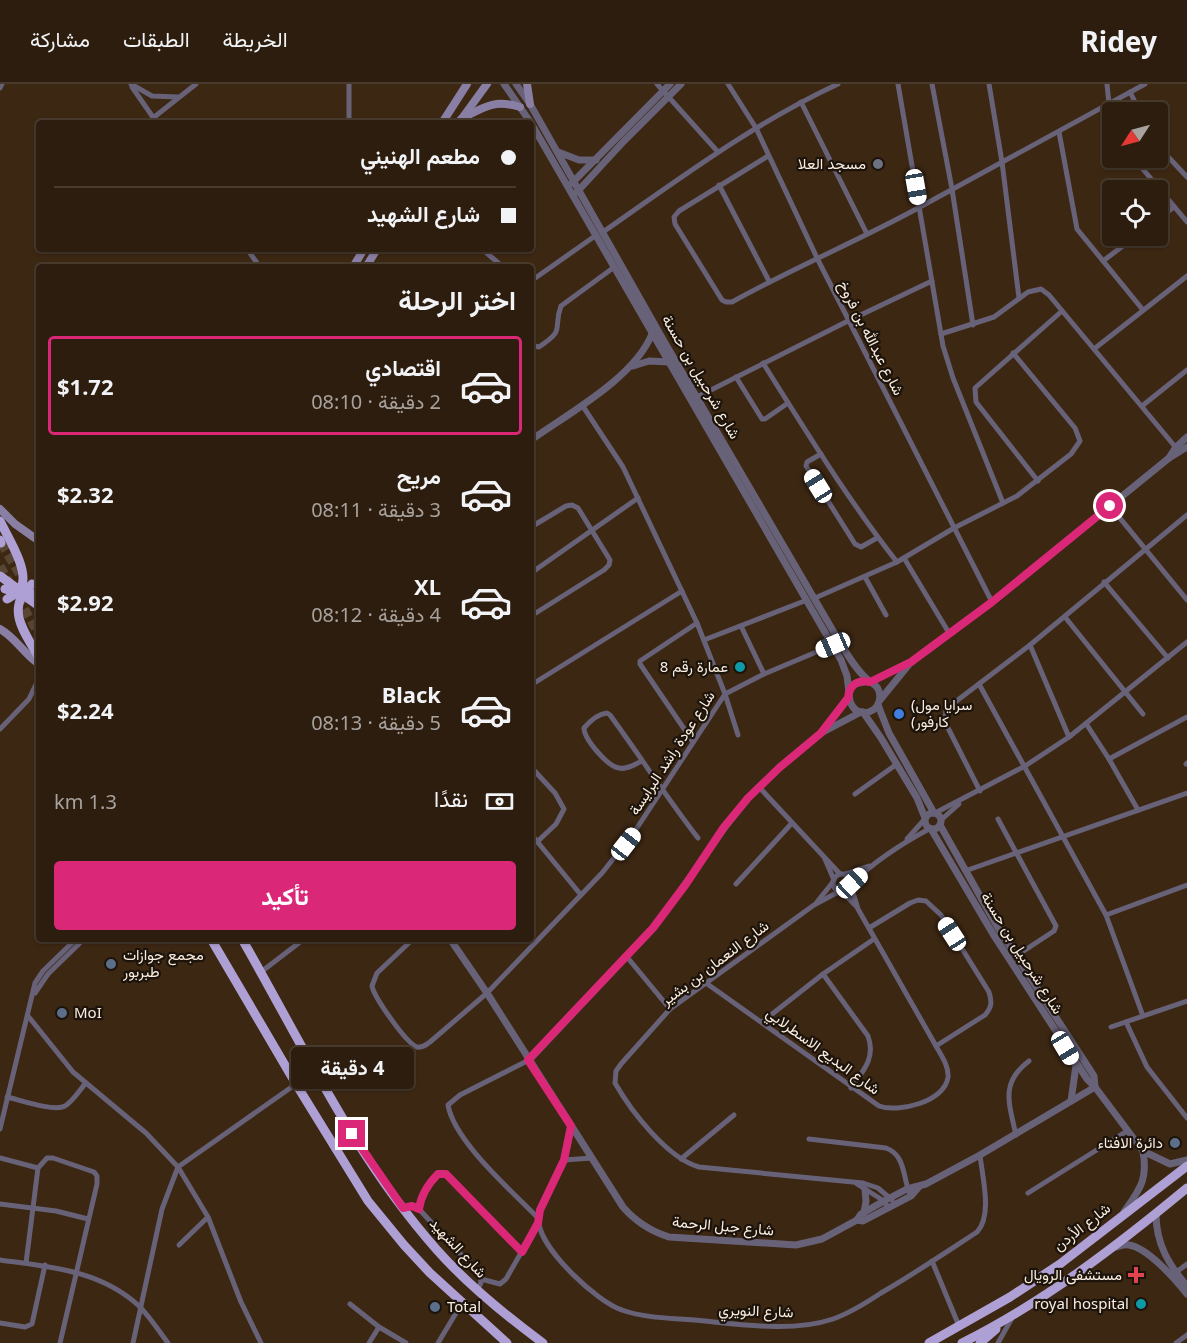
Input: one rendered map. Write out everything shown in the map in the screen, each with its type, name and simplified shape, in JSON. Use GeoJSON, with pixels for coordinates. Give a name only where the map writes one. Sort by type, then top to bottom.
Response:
{"type":"FeatureCollection","features":[{"type":"Feature","properties":{"kind":"highway"},"geometry":{"type":"LineString","coordinates":[[0,521],[21,565],[23,591],[17,609],[18,618],[36,652]]}},
{"type":"Feature","properties":{"kind":"highway"},"geometry":{"type":"LineString","coordinates":[[0,576],[23,591],[36,603]]}},
{"type":"Feature","properties":{"kind":"highway"},"geometry":{"type":"LineString","coordinates":[[3,600],[23,591]]}},
{"type":"Feature","properties":{"kind":"highway"},"geometry":{"type":"LineString","coordinates":[[213,942],[296,1084],[358,1185],[380,1216],[416,1259],[507,1343]]}},
{"type":"Feature","properties":{"kind":"highway","name":"شارع الشهيد"},"geometry":{"type":"LineString","coordinates":[[244,942],[352,1134],[403,1208],[438,1251],[477,1290],[543,1343]]}},
{"type":"Feature","properties":{"kind":"highway","name":"شارع الأردن"},"geometry":{"type":"LineString","coordinates":[[929,1343],[1010,1297],[1060,1264],[1187,1166]]}},
{"type":"Feature","properties":{"kind":"highway"},"geometry":{"type":"LineString","coordinates":[[962,1343],[1013,1316],[1113,1248],[1187,1188]]}},
{"type":"Feature","properties":{"kind":"highway"},"geometry":{"type":"LineString","coordinates":[[980,1343],[1003,1322]]}},
{"type":"Feature","properties":{"kind":"main road"},"geometry":{"type":"LineString","coordinates":[[458,96],[459,84]]}},
{"type":"Feature","properties":{"kind":"main road"},"geometry":{"type":"LineString","coordinates":[[444,120],[467,84]]}},
{"type":"Feature","properties":{"kind":"main road"},"geometry":{"type":"LineString","coordinates":[[461,120],[487,84]]}},
{"type":"Feature","properties":{"kind":"main road"},"geometry":{"type":"LineString","coordinates":[[527,84],[530,104]]}},
{"type":"Feature","properties":{"kind":"main road"},"geometry":{"type":"LineString","coordinates":[[462,120],[492,104],[507,103],[520,107]]}},
{"type":"Feature","properties":{"kind":"main road"},"geometry":{"type":"LineString","coordinates":[[0,509],[15,524],[36,539]]}},
{"type":"Feature","properties":{"kind":"main road"},"geometry":{"type":"LineString","coordinates":[[0,629],[13,637],[36,662]]}},
{"type":"Feature","properties":{"kind":"street"},"geometry":{"type":"LineString","coordinates":[[130,84],[152,96],[179,97]]}},
{"type":"Feature","properties":{"kind":"street"},"geometry":{"type":"LineString","coordinates":[[130,84],[155,120],[196,84]]}},
{"type":"Feature","properties":{"kind":"street"},"geometry":{"type":"LineString","coordinates":[[349,84],[349,120]]}},
{"type":"Feature","properties":{"kind":"street","name":"شارع شرحبيل بن حسنة"},"geometry":{"type":"LineString","coordinates":[[504,84],[529,120]]}},
{"type":"Feature","properties":{"kind":"street","name":"شارع شرحبيل بن حسنة"},"geometry":{"type":"LineString","coordinates":[[516,84],[575,181],[697,397],[847,654],[869,681]]}},
{"type":"Feature","properties":{"kind":"street"},"geometry":{"type":"LineString","coordinates":[[657,84],[718,152]]}},
{"type":"Feature","properties":{"kind":"street"},"geometry":{"type":"LineString","coordinates":[[573,196],[666,93],[670,84]]}},
{"type":"Feature","properties":{"kind":"street"},"geometry":{"type":"LineString","coordinates":[[568,187],[666,93],[681,84]]}},
{"type":"Feature","properties":{"kind":"street","name":"شارع عبدالله بن فروخ"},"geometry":{"type":"LineString","coordinates":[[728,84],[756,128],[848,321],[992,602]]}},
{"type":"Feature","properties":{"kind":"street"},"geometry":{"type":"LineString","coordinates":[[603,232],[718,152],[801,102],[836,84]]}},
{"type":"Feature","properties":{"kind":"street"},"geometry":{"type":"LineString","coordinates":[[898,84],[941,334],[953,378],[1003,503]]}},
{"type":"Feature","properties":{"kind":"street"},"geometry":{"type":"LineString","coordinates":[[932,84],[952,189],[973,325]]}},
{"type":"Feature","properties":{"kind":"street"},"geometry":{"type":"LineString","coordinates":[[989,84],[1002,162],[1019,298]]}},
{"type":"Feature","properties":{"kind":"street"},"geometry":{"type":"LineString","coordinates":[[1107,84],[1109,102]]}},
{"type":"Feature","properties":{"kind":"street"},"geometry":{"type":"LineString","coordinates":[[1112,102],[1145,84]]}},
{"type":"Feature","properties":{"kind":"street"},"geometry":{"type":"LineString","coordinates":[[1130,92],[1135,102]]}},
{"type":"Feature","properties":{"kind":"street"},"geometry":{"type":"LineString","coordinates":[[801,102],[867,234]]}},
{"type":"Feature","properties":{"kind":"street"},"geometry":{"type":"LineString","coordinates":[[768,156],[719,185],[679,211],[674,217],[675,224],[722,300],[726,302],[732,302],[769,281],[818,260],[920,208],[1102,108]]}},
{"type":"Feature","properties":{"kind":"street","name":"شارع شرحبيل بن حسنة"},"geometry":{"type":"LineString","coordinates":[[534,128],[833,645],[845,668],[849,695]]}},
{"type":"Feature","properties":{"kind":"street"},"geometry":{"type":"LineString","coordinates":[[1059,132],[1077,229],[1143,310]]}},
{"type":"Feature","properties":{"kind":"street"},"geometry":{"type":"LineString","coordinates":[[558,152],[579,160],[596,160]]}},
{"type":"Feature","properties":{"kind":"street"},"geometry":{"type":"LineString","coordinates":[[1168,157],[1187,177]]}},
{"type":"Feature","properties":{"kind":"street"},"geometry":{"type":"LineString","coordinates":[[1142,168],[1187,222]]}},
{"type":"Feature","properties":{"kind":"street"},"geometry":{"type":"LineString","coordinates":[[586,202],[590,178]]}},
{"type":"Feature","properties":{"kind":"street"},"geometry":{"type":"LineString","coordinates":[[719,185],[769,281]]}},
{"type":"Feature","properties":{"kind":"street"},"geometry":{"type":"LineString","coordinates":[[1168,212],[1174,207]]}},
{"type":"Feature","properties":{"kind":"street"},"geometry":{"type":"LineString","coordinates":[[534,279],[595,236]]}},
{"type":"Feature","properties":{"kind":"street"},"geometry":{"type":"LineString","coordinates":[[1103,261],[1123,246]]}},
{"type":"Feature","properties":{"kind":"street"},"geometry":{"type":"LineString","coordinates":[[486,252],[500,264]]}},
{"type":"Feature","properties":{"kind":"street"},"geometry":{"type":"LineString","coordinates":[[534,346],[539,347],[558,331],[561,306],[613,268]]}},
{"type":"Feature","properties":{"kind":"street"},"geometry":{"type":"LineString","coordinates":[[1094,349],[1187,276]]}},
{"type":"Feature","properties":{"kind":"street"},"geometry":{"type":"LineString","coordinates":[[697,397],[932,281]]}},
{"type":"Feature","properties":{"kind":"street"},"geometry":{"type":"LineString","coordinates":[[941,334],[1000,314],[1019,298],[1036,289],[1041,289],[1062,310],[1178,449]]}},
{"type":"Feature","properties":{"kind":"street"},"geometry":{"type":"LineString","coordinates":[[1038,482],[982,411],[974,396],[975,388],[1062,310]]}},
{"type":"Feature","properties":{"kind":"street"},"geometry":{"type":"LineString","coordinates":[[534,438],[631,367],[652,334]]}},
{"type":"Feature","properties":{"kind":"street"},"geometry":{"type":"LineString","coordinates":[[815,598],[897,562],[954,528],[1003,503],[1038,482],[1071,454],[1080,441],[1075,428],[1013,353]]}},
{"type":"Feature","properties":{"kind":"street"},"geometry":{"type":"LineString","coordinates":[[631,367],[650,361],[669,362]]}},
{"type":"Feature","properties":{"kind":"street"},"geometry":{"type":"LineString","coordinates":[[763,363],[820,454],[897,562]]}},
{"type":"Feature","properties":{"kind":"street"},"geometry":{"type":"LineString","coordinates":[[1142,406],[1187,370]]}},
{"type":"Feature","properties":{"kind":"street"},"geometry":{"type":"LineString","coordinates":[[736,377],[762,419],[788,403]]}},
{"type":"Feature","properties":{"kind":"street"},"geometry":{"type":"LineString","coordinates":[[582,405],[623,467],[682,591],[726,694],[738,735]]}},
{"type":"Feature","properties":{"kind":"street"},"geometry":{"type":"LineString","coordinates":[[528,1060],[627,957],[668,909],[730,819],[759,786],[821,733],[849,695],[854,684],[869,681],[911,662],[992,602],[1169,458],[1187,438]]}},
{"type":"Feature","properties":{"kind":"street"},"geometry":{"type":"LineString","coordinates":[[1178,449],[1187,447]]}},
{"type":"Feature","properties":{"kind":"street"},"geometry":{"type":"LineString","coordinates":[[820,454],[807,462],[806,466],[855,544],[861,547],[878,537]]}},
{"type":"Feature","properties":{"kind":"street"},"geometry":{"type":"LineString","coordinates":[[534,571],[638,498]]}},
{"type":"Feature","properties":{"kind":"street"},"geometry":{"type":"LineString","coordinates":[[534,525],[566,506],[572,505],[578,508],[610,560],[609,566],[534,614]]}},
{"type":"Feature","properties":{"kind":"street"},"geometry":{"type":"LineString","coordinates":[[1110,506],[1187,600]]}},
{"type":"Feature","properties":{"kind":"street"},"geometry":{"type":"LineString","coordinates":[[980,790],[944,718],[946,709],[1065,617],[1104,582],[1187,515]]}},
{"type":"Feature","properties":{"kind":"street"},"geometry":{"type":"LineString","coordinates":[[904,558],[949,633]]}},
{"type":"Feature","properties":{"kind":"street"},"geometry":{"type":"LineString","coordinates":[[865,577],[886,615]]}},
{"type":"Feature","properties":{"kind":"street"},"geometry":{"type":"LineString","coordinates":[[1104,582],[1167,658]]}},
{"type":"Feature","properties":{"kind":"street"},"geometry":{"type":"LineString","coordinates":[[1180,591],[1187,585]]}},
{"type":"Feature","properties":{"kind":"street"},"geometry":{"type":"LineString","coordinates":[[534,683],[682,591]]}},
{"type":"Feature","properties":{"kind":"street"},"geometry":{"type":"LineString","coordinates":[[704,640],[807,600]]}},
{"type":"Feature","properties":{"kind":"street"},"geometry":{"type":"LineString","coordinates":[[1065,617],[1143,714]]}},
{"type":"Feature","properties":{"kind":"street"},"geometry":{"type":"LineString","coordinates":[[693,742],[640,661],[697,623]]}},
{"type":"Feature","properties":{"kind":"street"},"geometry":{"type":"LineString","coordinates":[[741,626],[764,674]]}},
{"type":"Feature","properties":{"kind":"street"},"geometry":{"type":"LineString","coordinates":[[903,843],[928,813],[935,813],[963,800],[1025,766],[1069,737],[1087,725],[1187,642]]}},
{"type":"Feature","properties":{"kind":"street","name":"شارع عودة راشد البرايسة"},"geometry":{"type":"LineString","coordinates":[[534,941],[581,895],[633,834],[726,694],[764,674],[833,645]]}},
{"type":"Feature","properties":{"kind":"street"},"geometry":{"type":"LineString","coordinates":[[1030,645],[1069,737]]}},
{"type":"Feature","properties":{"kind":"street"},"geometry":{"type":"LineString","coordinates":[[821,733],[862,712],[872,711],[911,662]]}},
{"type":"Feature","properties":{"kind":"street"},"geometry":{"type":"LineString","coordinates":[[869,681],[879,689],[879,702],[889,733],[941,823]]}},
{"type":"Feature","properties":{"kind":"street"},"geometry":{"type":"LineString","coordinates":[[0,729],[29,699],[36,684]]}},
{"type":"Feature","properties":{"kind":"street"},"geometry":{"type":"LineString","coordinates":[[980,684],[1106,915],[1143,1016]]}},
{"type":"Feature","properties":{"kind":"street"},"geometry":{"type":"LineString","coordinates":[[849,695],[852,707],[862,712],[917,798],[925,825],[930,829]]}},
{"type":"Feature","properties":{"kind":"street"},"geometry":{"type":"LineString","coordinates":[[29,699],[36,696]]}},
{"type":"Feature","properties":{"kind":"street"},"geometry":{"type":"LineString","coordinates":[[642,761],[624,768],[612,766],[586,738],[584,728],[594,718],[607,713],[642,761],[662,790],[698,838]]}},
{"type":"Feature","properties":{"kind":"street"},"geometry":{"type":"LineString","coordinates":[[1109,759],[1187,717]]}},
{"type":"Feature","properties":{"kind":"street"},"geometry":{"type":"LineString","coordinates":[[1087,725],[1138,810]]}},
{"type":"Feature","properties":{"kind":"street"},"geometry":{"type":"LineString","coordinates":[[855,794],[897,765]]}},
{"type":"Feature","properties":{"kind":"street"},"geometry":{"type":"LineString","coordinates":[[534,770],[555,793],[564,809],[556,824],[537,842]]}},
{"type":"Feature","properties":{"kind":"street"},"geometry":{"type":"LineString","coordinates":[[759,786],[823,855],[843,874],[850,877],[851,884]]}},
{"type":"Feature","properties":{"kind":"street"},"geometry":{"type":"LineString","coordinates":[[965,871],[1187,793]]}},
{"type":"Feature","properties":{"kind":"street"},"geometry":{"type":"LineString","coordinates":[[823,855],[835,888],[841,892],[848,890],[851,884],[870,866],[903,843],[941,823],[963,800]]}},
{"type":"Feature","properties":{"kind":"street"},"geometry":{"type":"LineString","coordinates":[[998,819],[1056,926],[1054,931],[1016,956]]}},
{"type":"Feature","properties":{"kind":"street"},"geometry":{"type":"LineString","coordinates":[[736,884],[792,823]]}},
{"type":"Feature","properties":{"kind":"street","name":"شارع شرحبيل بن حسنة"},"geometry":{"type":"LineString","coordinates":[[941,823],[965,871],[1016,956],[1094,1076],[1095,1087]]}},
{"type":"Feature","properties":{"kind":"street","name":"شارع شرحبيل بن حسنة"},"geometry":{"type":"LineString","coordinates":[[930,829],[993,934],[1087,1080],[1095,1087],[1143,1151],[1170,1164],[1187,1160]]}},
{"type":"Feature","properties":{"kind":"street"},"geometry":{"type":"LineString","coordinates":[[534,838],[581,895]]}},
{"type":"Feature","properties":{"kind":"street"},"geometry":{"type":"LineString","coordinates":[[834,881],[843,874],[870,866]]}},
{"type":"Feature","properties":{"kind":"street","name":"شارع النعمان بن بشير"},"geometry":{"type":"LineString","coordinates":[[814,905],[834,881]]}},
{"type":"Feature","properties":{"kind":"street","name":"شارع البديع الاسطرلابي"},"geometry":{"type":"LineString","coordinates":[[706,983],[851,1088],[886,1109],[917,1105],[933,1097],[948,1078],[947,1068],[858,909],[851,884]]}},
{"type":"Feature","properties":{"kind":"street"},"geometry":{"type":"LineString","coordinates":[[1106,915],[1187,885]]}},
{"type":"Feature","properties":{"kind":"street","name":"شارع النعمان بن بشير"},"geometry":{"type":"LineString","coordinates":[[841,892],[814,905],[670,1010],[621,1064],[616,1071],[615,1083],[637,1114],[659,1139],[681,1159],[699,1167],[870,1185],[889,1203]]}},
{"type":"Feature","properties":{"kind":"street","name":"شارع البديع الاسطرلابي"},"geometry":{"type":"LineString","coordinates":[[841,892],[858,909]]}},
{"type":"Feature","properties":{"kind":"street"},"geometry":{"type":"LineString","coordinates":[[869,928],[910,903],[918,900],[926,901],[941,915],[988,992],[992,1001],[991,1008],[985,1015],[936,1046]]}},
{"type":"Feature","properties":{"kind":"street"},"geometry":{"type":"LineString","coordinates":[[762,1022],[823,974],[874,939]]}},
{"type":"Feature","properties":{"kind":"street"},"geometry":{"type":"LineString","coordinates":[[0,1129],[33,998],[34,986],[41,974],[73,942]]}},
{"type":"Feature","properties":{"kind":"street"},"geometry":{"type":"LineString","coordinates":[[33,998],[48,974],[81,942]]}},
{"type":"Feature","properties":{"kind":"street"},"geometry":{"type":"LineString","coordinates":[[261,972],[300,942]]}},
{"type":"Feature","properties":{"kind":"street","name":"شارع عودة راشد البرايسة"},"geometry":{"type":"LineString","coordinates":[[410,942],[377,973],[372,986],[377,1000],[413,1044],[422,1047],[487,993],[533,942]]}},
{"type":"Feature","properties":{"kind":"street","name":"شارع جبل الرحمة"},"geometry":{"type":"LineString","coordinates":[[452,942],[623,1207],[651,1231],[669,1237],[796,1245],[814,1242],[857,1221],[864,1213],[889,1203],[980,1155],[1095,1087]]}},
{"type":"Feature","properties":{"kind":"street"},"geometry":{"type":"LineString","coordinates":[[627,957],[670,1010]]}},
{"type":"Feature","properties":{"kind":"street"},"geometry":{"type":"LineString","coordinates":[[823,974],[868,1036],[872,1046],[869,1063],[851,1088]]}},
{"type":"Feature","properties":{"kind":"street"},"geometry":{"type":"LineString","coordinates":[[1111,1028],[1187,1001]]}},
{"type":"Feature","properties":{"kind":"street"},"geometry":{"type":"LineString","coordinates":[[28,1016],[64,1062],[85,1084],[146,1133],[178,1167],[208,1217],[241,1302],[261,1343]]}},
{"type":"Feature","properties":{"kind":"street"},"geometry":{"type":"LineString","coordinates":[[1126,1022],[1147,1067],[1187,1118]]}},
{"type":"Feature","properties":{"kind":"street","name":"شارع النويري"},"geometry":{"type":"LineString","coordinates":[[528,1060],[460,1095],[448,1105],[449,1115],[470,1147],[538,1220],[542,1236],[557,1256],[607,1304],[624,1311],[671,1318],[767,1325],[813,1325],[834,1319],[853,1310],[977,1232],[983,1222],[986,1209],[980,1155]]}},
{"type":"Feature","properties":{"kind":"street"},"geometry":{"type":"LineString","coordinates":[[1016,1135],[1011,1109],[1012,1077],[1029,1061]]}},
{"type":"Feature","properties":{"kind":"street"},"geometry":{"type":"LineString","coordinates":[[1071,1101],[1076,1065]]}},
{"type":"Feature","properties":{"kind":"street"},"geometry":{"type":"LineString","coordinates":[[7,1097],[51,1108],[61,1108],[69,1103],[85,1084]]}},
{"type":"Feature","properties":{"kind":"street"},"geometry":{"type":"LineString","coordinates":[[133,1343],[162,1209],[178,1167],[296,1084]]}},
{"type":"Feature","properties":{"kind":"street"},"geometry":{"type":"LineString","coordinates":[[681,1159],[734,1114]]}},
{"type":"Feature","properties":{"kind":"street"},"geometry":{"type":"LineString","coordinates":[[481,1279],[496,1284],[503,1282],[522,1252],[564,1160],[571,1126]]}},
{"type":"Feature","properties":{"kind":"street"},"geometry":{"type":"LineString","coordinates":[[1028,1193],[1127,1131]]}},
{"type":"Feature","properties":{"kind":"street"},"geometry":{"type":"LineString","coordinates":[[809,1139],[886,1148],[893,1151],[901,1161],[909,1193]]}},
{"type":"Feature","properties":{"kind":"street"},"geometry":{"type":"LineString","coordinates":[[1121,1216],[1144,1178],[1146,1171],[1143,1151]]}},
{"type":"Feature","properties":{"kind":"street"},"geometry":{"type":"LineString","coordinates":[[0,1158],[38,1167]]}},
{"type":"Feature","properties":{"kind":"street"},"geometry":{"type":"LineString","coordinates":[[26,1263],[38,1167],[50,1158],[96,1174],[97,1184],[60,1343]]}},
{"type":"Feature","properties":{"kind":"street"},"geometry":{"type":"LineString","coordinates":[[564,1160],[592,1158]]}},
{"type":"Feature","properties":{"kind":"street"},"geometry":{"type":"LineString","coordinates":[[419,1209],[428,1186],[438,1174],[446,1174],[522,1252]]}},
{"type":"Feature","properties":{"kind":"street"},"geometry":{"type":"LineString","coordinates":[[857,1184],[889,1203]]}},
{"type":"Feature","properties":{"kind":"street"},"geometry":{"type":"LineString","coordinates":[[864,1213],[865,1190]]}},
{"type":"Feature","properties":{"kind":"street","name":"شارع جبل الرحمة"},"geometry":{"type":"LineString","coordinates":[[857,1221],[863,1221],[889,1203]]}},
{"type":"Feature","properties":{"kind":"street"},"geometry":{"type":"LineString","coordinates":[[0,1204],[56,1211],[88,1219]]}},
{"type":"Feature","properties":{"kind":"street"},"geometry":{"type":"LineString","coordinates":[[403,1208],[412,1206],[419,1209],[477,1272],[481,1279],[477,1290]]}},
{"type":"Feature","properties":{"kind":"street"},"geometry":{"type":"LineString","coordinates":[[1156,1214],[1156,1230],[1164,1254],[1173,1274],[1187,1294]]}},
{"type":"Feature","properties":{"kind":"street"},"geometry":{"type":"LineString","coordinates":[[179,1245],[208,1217]]}},
{"type":"Feature","properties":{"kind":"street"},"geometry":{"type":"LineString","coordinates":[[1113,1248],[1129,1244],[1135,1247],[1187,1286]]}},
{"type":"Feature","properties":{"kind":"street"},"geometry":{"type":"LineString","coordinates":[[0,1260],[45,1265],[76,1272],[106,1283],[140,1308],[168,1343]]}},
{"type":"Feature","properties":{"kind":"street"},"geometry":{"type":"LineString","coordinates":[[932,1261],[959,1327]]}},
{"type":"Feature","properties":{"kind":"street"},"geometry":{"type":"LineString","coordinates":[[1173,1274],[1187,1264]]}},
{"type":"Feature","properties":{"kind":"street"},"geometry":{"type":"LineString","coordinates":[[0,1323],[25,1327],[32,1324],[45,1265]]}},
{"type":"Feature","properties":{"kind":"street"},"geometry":{"type":"LineString","coordinates":[[438,1343],[462,1303]]}},
{"type":"Feature","properties":{"kind":"street"},"geometry":{"type":"LineString","coordinates":[[350,1304],[379,1327],[406,1343]]}},
{"type":"Feature","properties":{"kind":"street"},"geometry":{"type":"LineString","coordinates":[[999,1343],[1013,1316]]}},
{"type":"Feature","properties":{"kind":"street"},"geometry":{"type":"LineString","coordinates":[[369,1343],[379,1327]]}},
{"type":"Feature","properties":{"kind":"street"},"geometry":{"type":"LineString","coordinates":[[1176,1343],[1187,1335]]}},
{"type":"Feature","properties":{"kind":"tunnel"},"geometry":{"type":"LineString","coordinates":[[1,543],[23,580]]}},
{"type":"Feature","properties":{"kind":"tunnel"},"geometry":{"type":"LineString","coordinates":[[0,566],[9,582]]}},
{"type":"Feature","properties":{"kind":"tunnel"},"geometry":{"type":"LineString","coordinates":[[18,597],[36,630]]}},
{"type":"Feature","properties":{"kind":"place","name":"مسجد العلا"},"geometry":{"type":"Point","coordinates":[878,164]}},
{"type":"Feature","properties":{"kind":"place","name":"عمارة رقم 8"},"geometry":{"type":"Point","coordinates":[740,667]}},
{"type":"Feature","properties":{"kind":"place","name":"(سرايا مول (كارفور"},"geometry":{"type":"Point","coordinates":[899,714]}},
{"type":"Feature","properties":{"kind":"place","name":"مجمع جوازات طبربور"},"geometry":{"type":"Point","coordinates":[111,964]}},
{"type":"Feature","properties":{"kind":"place","name":"MoI"},"geometry":{"type":"Point","coordinates":[62,1013]}},
{"type":"Feature","properties":{"kind":"place","name":"دائرة الافتاء"},"geometry":{"type":"Point","coordinates":[1175,1143]}},
{"type":"Feature","properties":{"kind":"place","name":"مستشفى الرويال"},"geometry":{"type":"Point","coordinates":[1136,1275]}},
{"type":"Feature","properties":{"kind":"place","name":"royal hospital"},"geometry":{"type":"Point","coordinates":[1141,1304]}},
{"type":"Feature","properties":{"kind":"place","name":"Total"},"geometry":{"type":"Point","coordinates":[435,1307]}},
{"type":"Feature","properties":{"kind":"route"},"geometry":{"type":"LineString","coordinates":[[352,1134],[403,1208],[412,1206],[419,1209],[428,1186],[438,1174],[446,1174],[522,1252],[538,1223],[540,1210],[564,1160],[571,1126],[528,1060],[653,928],[736,812],[759,786],[821,733],[848,698],[854,684],[863,680],[870,682],[911,662],[992,602],[1110,506]]}}]}
